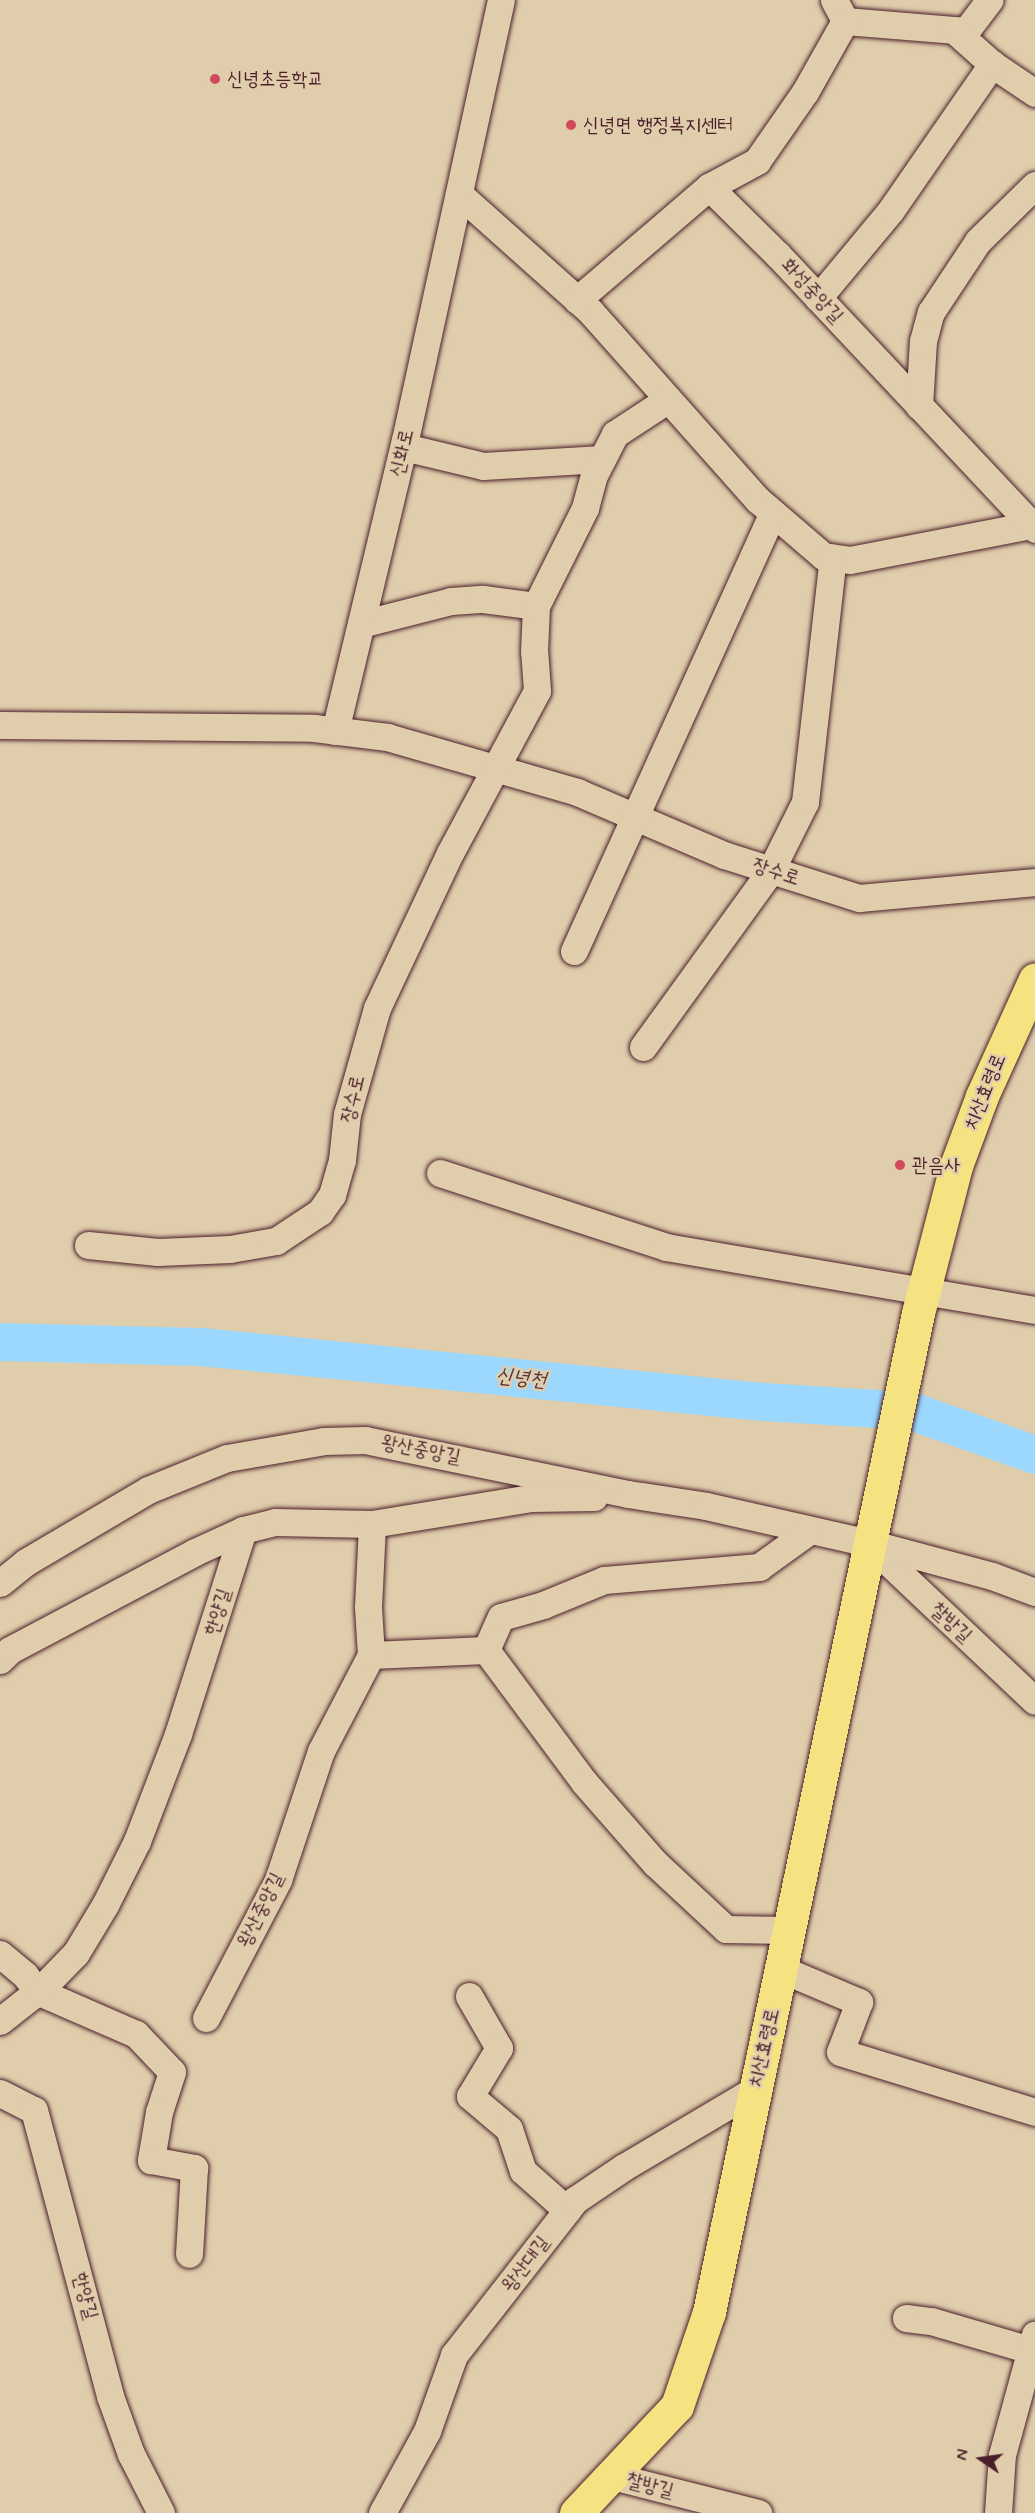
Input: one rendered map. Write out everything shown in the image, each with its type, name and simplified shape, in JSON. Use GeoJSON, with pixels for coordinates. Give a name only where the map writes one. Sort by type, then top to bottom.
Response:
{"type":"FeatureCollection","features":[{"type":"Feature","properties":{"kind":"main road","name":"치산효령로"},"geometry":{"type":"LineString","coordinates":[[576,2513],[677,2406],[709,2312],[921,1302],[956,1166],[1024,1027],[1035,979]]}},
{"type":"Feature","properties":{"kind":"street"},"geometry":{"type":"LineString","coordinates":[[501,0],[459,194],[577,300],[773,513],[823,556],[833,558],[805,802],[771,870],[643,1047]]}},
{"type":"Feature","properties":{"kind":"street"},"geometry":{"type":"LineString","coordinates":[[577,300],[709,187],[757,161],[805,92],[836,6],[966,31],[989,0]]}},
{"type":"Feature","properties":{"kind":"street"},"geometry":{"type":"LineString","coordinates":[[954,30],[992,64],[1035,93]]}},
{"type":"Feature","properties":{"kind":"street"},"geometry":{"type":"LineString","coordinates":[[818,298],[891,210],[992,64]]}},
{"type":"Feature","properties":{"kind":"street"},"geometry":{"type":"LineString","coordinates":[[919,406],[923,341],[930,312],[978,241],[1035,185]]}},
{"type":"Feature","properties":{"kind":"street","name":"화성중앙길"},"geometry":{"type":"LineString","coordinates":[[709,187],[818,298],[1034,526]]}},
{"type":"Feature","properties":{"kind":"street","name":"신화로"},"geometry":{"type":"LineString","coordinates":[[335,731],[404,447],[459,194]]}},
{"type":"Feature","properties":{"kind":"street","name":"장수로"},"geometry":{"type":"LineString","coordinates":[[88,1245],[158,1252],[230,1249],[276,1241],[320,1212],[332,1195],[342,1160],[347,1114],[377,1008],[445,862],[537,691],[534,652],[536,606],[585,508],[602,459],[615,434],[667,399]]}},
{"type":"Feature","properties":{"kind":"street"},"geometry":{"type":"LineString","coordinates":[[404,447],[483,466],[602,459]]}},
{"type":"Feature","properties":{"kind":"street"},"geometry":{"type":"LineString","coordinates":[[574,951],[611,873],[633,816],[773,513]]}},
{"type":"Feature","properties":{"kind":"street","name":"화성중앙길"},"geometry":{"type":"LineString","coordinates":[[833,558],[850,560],[1034,526]]}},
{"type":"Feature","properties":{"kind":"street"},"geometry":{"type":"LineString","coordinates":[[361,624],[451,601],[483,599],[536,606]]}},
{"type":"Feature","properties":{"kind":"street","name":"장수로"},"geometry":{"type":"LineString","coordinates":[[0,726],[335,731],[387,736],[577,792],[724,855],[859,898],[1035,882]]}},
{"type":"Feature","properties":{"kind":"street"},"geometry":{"type":"LineString","coordinates":[[440,1173],[666,1247],[921,1302],[1035,1310]]}},
{"type":"Feature","properties":{"kind":"street","name":"왕산중앙길"},"geometry":{"type":"LineString","coordinates":[[0,1583],[26,1562],[148,1490],[227,1458],[324,1441],[391,1443],[628,1494],[706,1506],[808,1531],[869,1543],[992,1576],[1035,1592]]}},
{"type":"Feature","properties":{"kind":"street"},"geometry":{"type":"LineString","coordinates":[[0,1660],[10,1650],[195,1552],[243,1530],[275,1522],[372,1524],[530,1498],[628,1494]]}},
{"type":"Feature","properties":{"kind":"street"},"geometry":{"type":"LineString","coordinates":[[372,1524],[368,1607],[371,1654],[486,1650]]}},
{"type":"Feature","properties":{"kind":"street","name":"한양길"},"geometry":{"type":"LineString","coordinates":[[0,2021],[37,1991],[76,1953],[137,1841],[198,1679],[243,1530]]}},
{"type":"Feature","properties":{"kind":"street"},"geometry":{"type":"LineString","coordinates":[[486,1650],[501,1617],[543,1605],[604,1580],[759,1567],[808,1531]]}},
{"type":"Feature","properties":{"kind":"street","name":"찰방길"},"geometry":{"type":"LineString","coordinates":[[869,1543],[1035,1701]]}},
{"type":"Feature","properties":{"kind":"street"},"geometry":{"type":"LineString","coordinates":[[486,1650],[584,1782],[670,1878],[726,1929],[789,1930]]}},
{"type":"Feature","properties":{"kind":"street","name":"왕산중앙길"},"geometry":{"type":"LineString","coordinates":[[206,2018],[278,1880],[321,1751],[371,1654]]}},
{"type":"Feature","properties":{"kind":"street"},"geometry":{"type":"LineString","coordinates":[[0,1954],[26,1975],[37,1991],[136,2034],[172,2072],[159,2112],[151,2160],[194,2168],[189,2254]]}},
{"type":"Feature","properties":{"kind":"street"},"geometry":{"type":"LineString","coordinates":[[781,1969],[859,2002],[840,2052],[1035,2112]]}},
{"type":"Feature","properties":{"kind":"street"},"geometry":{"type":"LineString","coordinates":[[469,1995],[499,2048],[470,2096],[509,2129],[523,2171],[567,2210]]}},
{"type":"Feature","properties":{"kind":"street","name":"왕산대길"},"geometry":{"type":"LineString","coordinates":[[382,2513],[427,2431],[454,2355],[567,2210],[624,2167],[754,2090]]}},
{"type":"Feature","properties":{"kind":"street","name":"한양길"},"geometry":{"type":"LineString","coordinates":[[0,2093],[34,2110],[110,2396],[131,2454],[161,2513]]}},
{"type":"Feature","properties":{"kind":"street"},"geometry":{"type":"LineString","coordinates":[[906,2318],[1033,2342],[1002,2455],[998,2513]]}},
{"type":"Feature","properties":{"kind":"street","name":"찰방길"},"geometry":{"type":"LineString","coordinates":[[612,2476],[758,2513]]}},
{"type":"Feature","properties":{"kind":"waterway","name":"신녕천"},"geometry":{"type":"LineString","coordinates":[[0,1342],[201,1347],[763,1402],[911,1411],[1035,1455]]}},
{"type":"Feature","properties":{"kind":"place","name":"신녕초등학교"},"geometry":{"type":"Point","coordinates":[215,79]}},
{"type":"Feature","properties":{"kind":"place","name":"신녕면 행정복지센터"},"geometry":{"type":"Point","coordinates":[571,125]}},
{"type":"Feature","properties":{"kind":"place","name":"관음사"},"geometry":{"type":"Point","coordinates":[900,1165]}}]}
